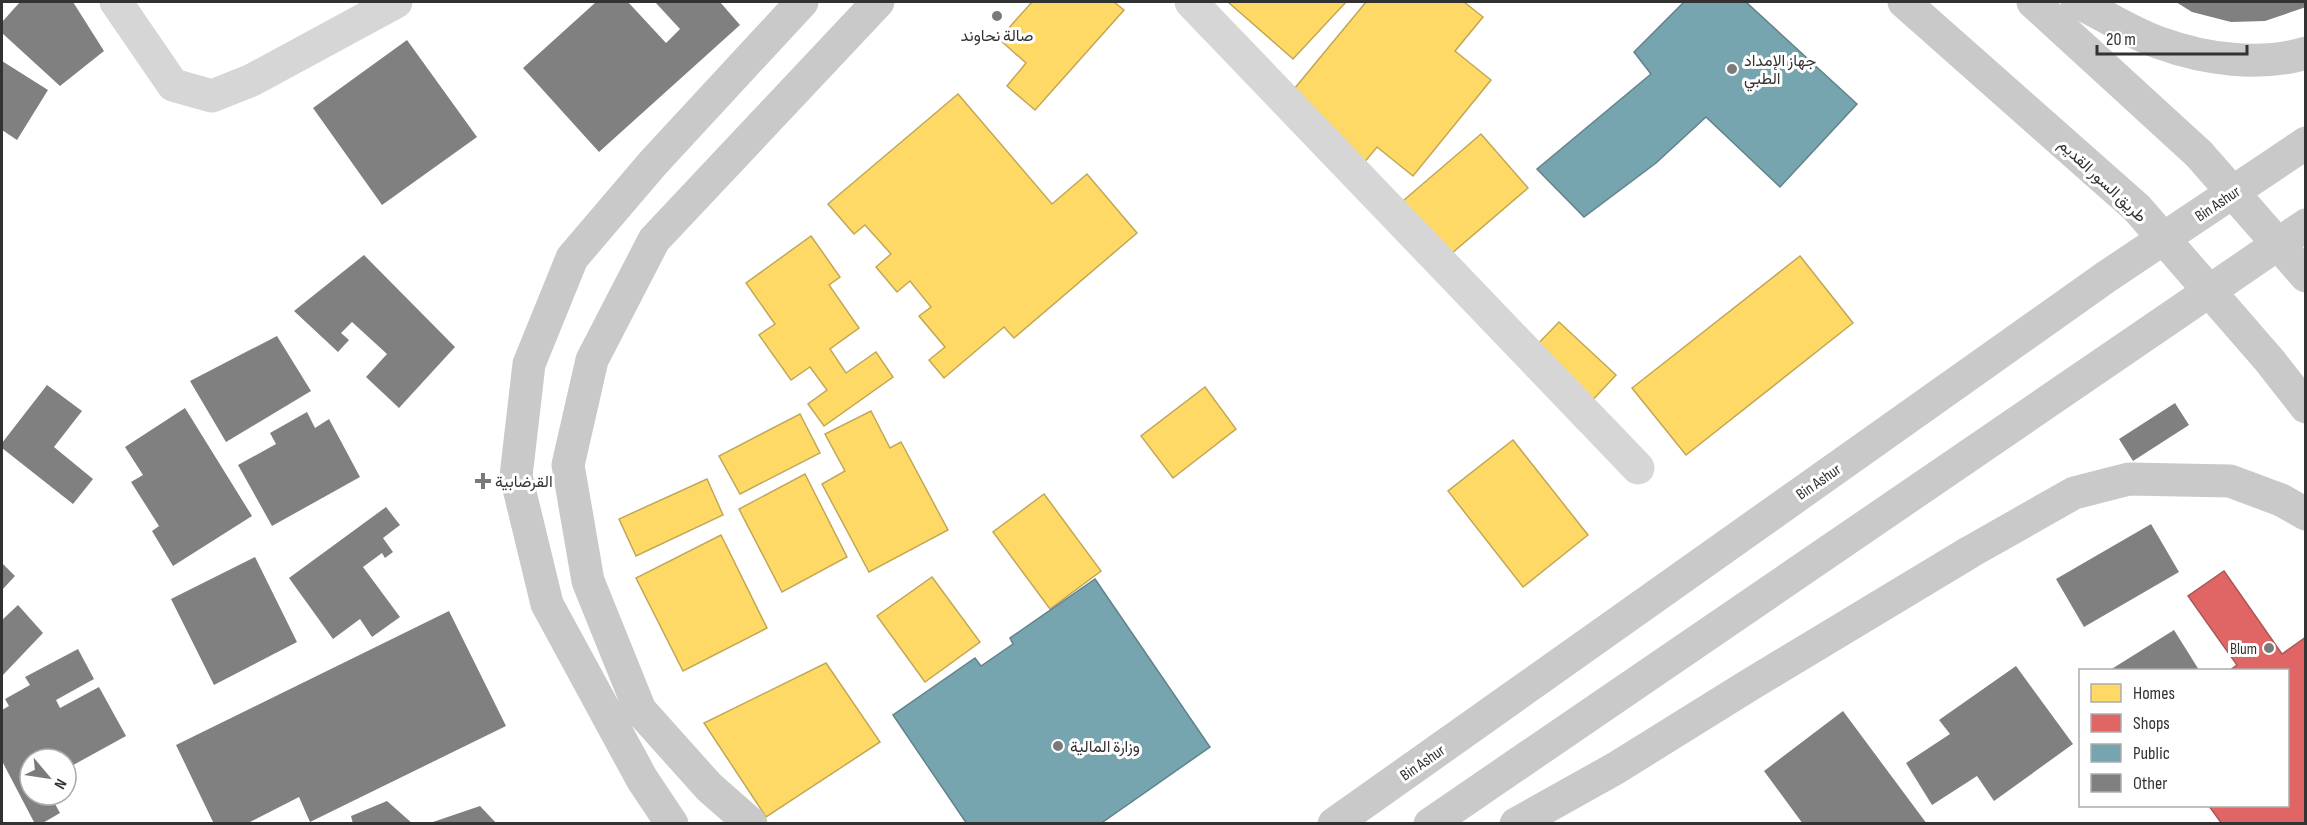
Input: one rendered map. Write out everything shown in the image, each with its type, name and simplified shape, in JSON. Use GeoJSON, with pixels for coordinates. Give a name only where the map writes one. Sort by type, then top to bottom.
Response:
{"type":"FeatureCollection","features":[{"type":"Feature","properties":{"kind":"main road"},"geometry":{"type":"LineString","coordinates":[[672,824],[642,779],[547,604],[516,476],[529,364],[572,258],[653,163],[802,2]]}},
{"type":"Feature","properties":{"kind":"main road"},"geometry":{"type":"LineString","coordinates":[[751,824],[709,787],[640,710],[588,580],[568,465],[592,360],[654,240],[878,2]]}},
{"type":"Feature","properties":{"kind":"main road","name":"طريق السور القديم"},"geometry":{"type":"LineString","coordinates":[[1904,2],[2137,208],[2270,361],[2306,407]]}},
{"type":"Feature","properties":{"kind":"main road"},"geometry":{"type":"LineString","coordinates":[[2032,2],[2199,154],[2306,276]]}},
{"type":"Feature","properties":{"kind":"main road"},"geometry":{"type":"LineString","coordinates":[[2077,2],[2159,43],[2204,56],[2251,60],[2306,53]]}},
{"type":"Feature","properties":{"kind":"main road","name":"Bin Ashur"},"geometry":{"type":"LineString","coordinates":[[1334,824],[2106,277],[2306,144]]}},
{"type":"Feature","properties":{"kind":"main road"},"geometry":{"type":"LineString","coordinates":[[1430,824],[2306,225]]}},
{"type":"Feature","properties":{"kind":"main road"},"geometry":{"type":"LineString","coordinates":[[1516,824],[1616,768],[1960,558],[2074,494],[2129,479],[2230,481],[2281,500],[2306,514]]}},
{"type":"Feature","properties":{"kind":"street"},"geometry":{"type":"LineString","coordinates":[[116,2],[173,85],[212,96],[252,80],[393,2]]}},
{"type":"Feature","properties":{"kind":"street"},"geometry":{"type":"LineString","coordinates":[[1191,2],[1638,468]]}},
{"type":"Feature","properties":{"kind":"building: Homes"},"geometry":{"type":"Polygon","coordinates":[[[1032,2],[1114,2],[1124,10],[1035,110],[1007,86],[1026,63],[999,39],[1032,2]]]}},
{"type":"Feature","properties":{"kind":"building: Homes"},"geometry":{"type":"Polygon","coordinates":[[[1228,2],[1346,2],[1293,59],[1228,2]]]}},
{"type":"Feature","properties":{"kind":"building: Homes"},"geometry":{"type":"Polygon","coordinates":[[[1366,2],[1464,2],[1483,17],[1455,51],[1491,80],[1413,176],[1377,147],[1363,164],[1285,100],[1366,2]]]}},
{"type":"Feature","properties":{"kind":"building: Homes"},"geometry":{"type":"Polygon","coordinates":[[[958,94],[1052,204],[1087,174],[1137,233],[1014,338],[1004,327],[944,378],[929,360],[945,347],[919,316],[931,307],[910,281],[897,292],[876,267],[891,254],[865,225],[854,234],[828,204],[958,94]]]}},
{"type":"Feature","properties":{"kind":"building: Homes"},"geometry":{"type":"Polygon","coordinates":[[[1481,134],[1528,188],[1444,260],[1397,206],[1481,134]]]}},
{"type":"Feature","properties":{"kind":"building: Homes"},"geometry":{"type":"Polygon","coordinates":[[[811,236],[840,277],[829,285],[859,328],[830,349],[846,373],[876,352],[893,377],[824,426],[808,404],[827,390],[810,367],[791,380],[759,335],[775,324],[746,283],[811,236]]]}},
{"type":"Feature","properties":{"kind":"building: Homes"},"geometry":{"type":"Polygon","coordinates":[[[1800,256],[1853,323],[1686,455],[1632,388],[1800,256]]]}},
{"type":"Feature","properties":{"kind":"building: Homes"},"geometry":{"type":"Polygon","coordinates":[[[1559,322],[1616,375],[1588,405],[1531,351],[1559,322]]]}},
{"type":"Feature","properties":{"kind":"building: Homes"},"geometry":{"type":"Polygon","coordinates":[[[1205,387],[1236,429],[1173,478],[1141,436],[1205,387]]]}},
{"type":"Feature","properties":{"kind":"building: Homes"},"geometry":{"type":"Polygon","coordinates":[[[871,411],[890,448],[901,442],[948,530],[869,572],[822,484],[845,471],[825,434],[871,411]]]}},
{"type":"Feature","properties":{"kind":"building: Homes"},"geometry":{"type":"Polygon","coordinates":[[[800,414],[820,453],[740,494],[719,456],[800,414]]]}},
{"type":"Feature","properties":{"kind":"building: Homes"},"geometry":{"type":"Polygon","coordinates":[[[1513,440],[1588,535],[1523,587],[1448,491],[1513,440]]]}},
{"type":"Feature","properties":{"kind":"building: Homes"},"geometry":{"type":"Polygon","coordinates":[[[805,474],[847,557],[782,592],[739,509],[805,474]]]}},
{"type":"Feature","properties":{"kind":"building: Homes"},"geometry":{"type":"Polygon","coordinates":[[[707,479],[723,515],[636,556],[619,519],[707,479]]]}},
{"type":"Feature","properties":{"kind":"building: Homes"},"geometry":{"type":"Polygon","coordinates":[[[1044,494],[1101,571],[1050,609],[993,532],[1044,494]]]}},
{"type":"Feature","properties":{"kind":"building: Homes"},"geometry":{"type":"Polygon","coordinates":[[[721,535],[767,628],[683,671],[636,578],[721,535]]]}},
{"type":"Feature","properties":{"kind":"building: Homes"},"geometry":{"type":"Polygon","coordinates":[[[932,577],[980,642],[925,682],[877,616],[932,577]]]}},
{"type":"Feature","properties":{"kind":"building: Homes"},"geometry":{"type":"Polygon","coordinates":[[[826,663],[880,742],[766,817],[704,723],[826,663]]]}},
{"type":"Feature","properties":{"kind":"building: Shops"},"geometry":{"type":"Polygon","coordinates":[[[2224,571],[2282,654],[2306,637],[2306,824],[2222,824],[2210,807],[2289,807],[2289,669],[2231,669],[2237,665],[2188,596],[2224,571]]]}},
{"type":"Feature","properties":{"kind":"building: Public"},"geometry":{"type":"Polygon","coordinates":[[[1684,2],[1746,2],[1857,104],[1780,187],[1706,117],[1656,163],[1584,217],[1537,169],[1651,74],[1634,52],[1684,2]]]}},
{"type":"Feature","properties":{"kind":"building: Public"},"geometry":{"type":"Polygon","coordinates":[[[1095,579],[1210,747],[1100,824],[967,824],[893,715],[975,658],[981,666],[1013,644],[1010,638],[1095,579]]]}},
{"type":"Feature","properties":{"kind":"building: Other"},"geometry":{"type":"Polygon","coordinates":[[[20,2],[73,2],[104,51],[60,86],[2,33],[2,22],[20,2]]]}},
{"type":"Feature","properties":{"kind":"building: Other"},"geometry":{"type":"Polygon","coordinates":[[[596,2],[628,2],[666,43],[680,29],[655,2],[720,2],[740,25],[599,152],[523,68],[596,2]]]}},
{"type":"Feature","properties":{"kind":"building: Other"},"geometry":{"type":"Polygon","coordinates":[[[2176,2],[2306,2],[2306,7],[2265,21],[2231,22],[2192,12],[2176,2]]]}},
{"type":"Feature","properties":{"kind":"building: Other"},"geometry":{"type":"Polygon","coordinates":[[[407,40],[477,137],[382,205],[313,108],[407,40]]]}},
{"type":"Feature","properties":{"kind":"building: Other"},"geometry":{"type":"Polygon","coordinates":[[[2,61],[48,90],[17,140],[2,130],[2,61]]]}},
{"type":"Feature","properties":{"kind":"building: Other"},"geometry":{"type":"Polygon","coordinates":[[[364,255],[455,347],[399,408],[366,377],[387,354],[352,322],[341,333],[349,340],[338,352],[294,311],[364,255]]]}},
{"type":"Feature","properties":{"kind":"building: Other"},"geometry":{"type":"Polygon","coordinates":[[[277,336],[311,391],[226,442],[190,381],[277,336]]]}},
{"type":"Feature","properties":{"kind":"building: Other"},"geometry":{"type":"Polygon","coordinates":[[[47,385],[82,411],[54,447],[93,479],[73,504],[2,448],[2,443],[47,385]]]}},
{"type":"Feature","properties":{"kind":"building: Other"},"geometry":{"type":"Polygon","coordinates":[[[2175,403],[2189,425],[2133,461],[2119,439],[2175,403]]]}},
{"type":"Feature","properties":{"kind":"building: Other"},"geometry":{"type":"Polygon","coordinates":[[[185,408],[252,516],[173,566],[152,531],[159,526],[131,482],[143,475],[125,447],[185,408]]]}},
{"type":"Feature","properties":{"kind":"building: Other"},"geometry":{"type":"Polygon","coordinates":[[[307,412],[315,428],[329,419],[360,477],[272,526],[238,465],[276,444],[270,433],[307,412]]]}},
{"type":"Feature","properties":{"kind":"building: Other"},"geometry":{"type":"Polygon","coordinates":[[[386,507],[400,525],[383,538],[393,552],[385,558],[382,553],[363,567],[400,617],[372,637],[360,619],[333,639],[289,578],[386,507]]]}},
{"type":"Feature","properties":{"kind":"building: Other"},"geometry":{"type":"Polygon","coordinates":[[[2151,524],[2179,572],[2084,627],[2056,579],[2151,524]]]}},
{"type":"Feature","properties":{"kind":"building: Other"},"geometry":{"type":"Polygon","coordinates":[[[255,557],[297,642],[214,685],[171,599],[255,557]]]}},
{"type":"Feature","properties":{"kind":"building: Other"},"geometry":{"type":"Polygon","coordinates":[[[2,563],[15,576],[2,590],[2,563]]]}},
{"type":"Feature","properties":{"kind":"building: Other"},"geometry":{"type":"Polygon","coordinates":[[[18,605],[43,633],[2,676],[2,620],[18,605]]]}},
{"type":"Feature","properties":{"kind":"building: Other"},"geometry":{"type":"Polygon","coordinates":[[[449,611],[506,726],[310,822],[299,797],[246,824],[214,824],[176,745],[449,611]]]}},
{"type":"Feature","properties":{"kind":"building: Other"},"geometry":{"type":"Polygon","coordinates":[[[2174,630],[2198,669],[2112,669],[2174,630]]]}},
{"type":"Feature","properties":{"kind":"building: Other"},"geometry":{"type":"Polygon","coordinates":[[[78,649],[94,679],[56,700],[60,708],[99,687],[126,736],[78,762],[78,747],[18,747],[18,792],[2,761],[2,710],[9,706],[5,699],[30,685],[25,677],[78,649]]]}},
{"type":"Feature","properties":{"kind":"building: Other"},"geometry":{"type":"Polygon","coordinates":[[[2016,666],[2073,744],[1994,801],[1977,776],[1932,805],[1906,763],[1950,734],[1939,720],[2016,666]]]}},
{"type":"Feature","properties":{"kind":"building: Other"},"geometry":{"type":"Polygon","coordinates":[[[1843,711],[1927,824],[1803,824],[1764,771],[1843,711]]]}},
{"type":"Feature","properties":{"kind":"building: Other"},"geometry":{"type":"Polygon","coordinates":[[[387,801],[413,824],[353,824],[351,816],[387,801]]]}},
{"type":"Feature","properties":{"kind":"building: Other"},"geometry":{"type":"Polygon","coordinates":[[[480,806],[497,824],[430,824],[430,823],[480,806]]]}},
{"type":"Feature","properties":{"kind":"building: Other"},"geometry":{"type":"Polygon","coordinates":[[[26,807],[57,807],[60,813],[41,824],[35,824],[26,807]]]}},
{"type":"Feature","properties":{"kind":"place","name":"صالة نحاوند"},"geometry":{"type":"Point","coordinates":[997,16]}},
{"type":"Feature","properties":{"kind":"place","name":"جهاز الإمداد الطبي"},"geometry":{"type":"Point","coordinates":[1732,69]}},
{"type":"Feature","properties":{"kind":"place","name":"القرضابية"},"geometry":{"type":"Point","coordinates":[483,481]}},
{"type":"Feature","properties":{"kind":"place","name":"Blum"},"geometry":{"type":"Point","coordinates":[2269,648]}},
{"type":"Feature","properties":{"kind":"place","name":"وزارة المالية"},"geometry":{"type":"Point","coordinates":[1058,746]}}]}
